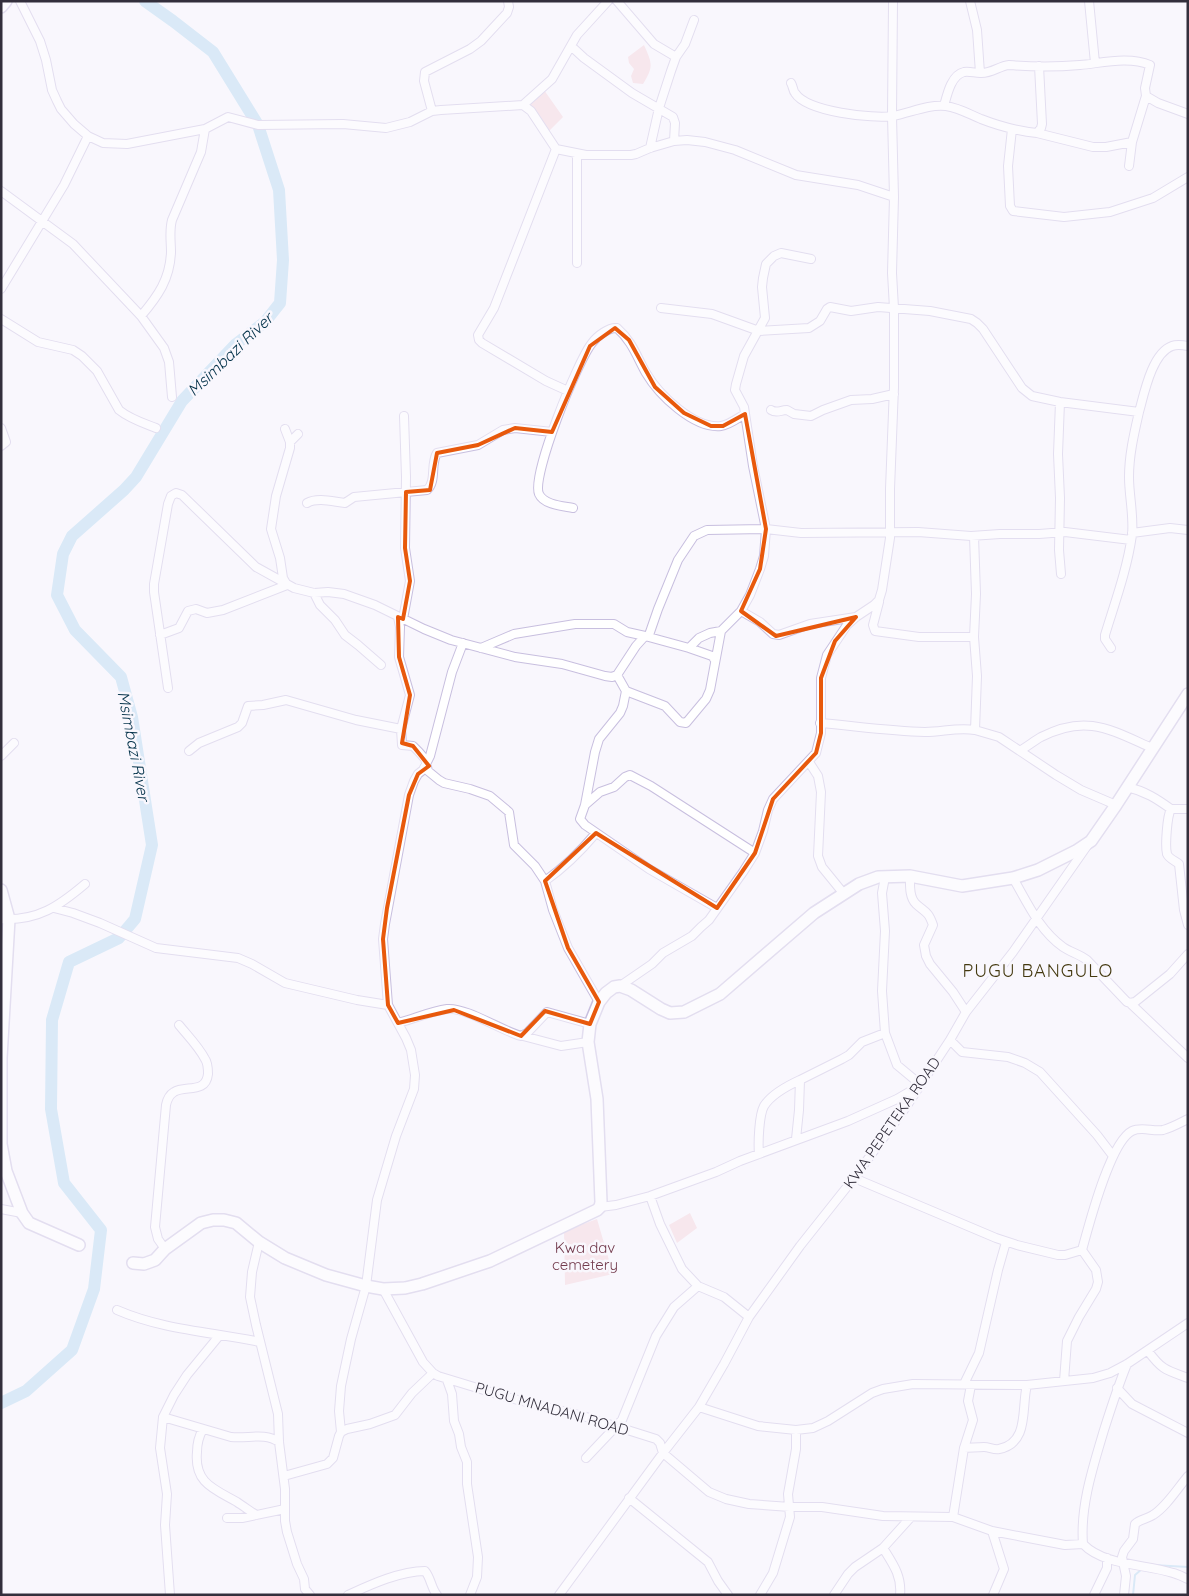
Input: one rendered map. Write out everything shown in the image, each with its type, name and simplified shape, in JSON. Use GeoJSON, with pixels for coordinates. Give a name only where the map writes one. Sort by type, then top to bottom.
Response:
{"type":"FeatureCollection","features":[{"type":"Feature","properties":{"kind":"street"},"geometry":{"type":"LineString","coordinates":[[1,7],[6,1]]}},
{"type":"Feature","properties":{"kind":"street"},"geometry":{"type":"LineString","coordinates":[[20,1],[40,41],[52,90],[61,109],[88,136],[110,144],[126,144],[204,129],[228,117],[258,125],[342,124],[386,128],[410,122],[432,111],[523,105],[552,79],[571,46],[586,25],[608,1]]}},
{"type":"Feature","properties":{"kind":"street"},"geometry":{"type":"LineString","coordinates":[[432,111],[424,81],[425,72],[481,42],[507,13],[508,1]]}},
{"type":"Feature","properties":{"kind":"street"},"geometry":{"type":"LineString","coordinates":[[617,1],[654,44],[676,57]]}},
{"type":"Feature","properties":{"kind":"street"},"geometry":{"type":"LineString","coordinates":[[893,1],[892,116],[894,197],[892,273],[894,394],[890,546],[874,625],[875,631],[919,637],[974,636]]}},
{"type":"Feature","properties":{"kind":"street"},"geometry":{"type":"LineString","coordinates":[[970,1],[977,30],[980,73]]}},
{"type":"Feature","properties":{"kind":"street"},"geometry":{"type":"LineString","coordinates":[[1088,1],[1095,63]]}},
{"type":"Feature","properties":{"kind":"street"},"geometry":{"type":"LineString","coordinates":[[650,148],[659,108],[676,57],[685,44],[694,20]]}},
{"type":"Feature","properties":{"kind":"street"},"geometry":{"type":"LineString","coordinates":[[571,46],[584,58],[632,93],[674,119],[676,123],[674,141]]}},
{"type":"Feature","properties":{"kind":"street"},"geometry":{"type":"LineString","coordinates":[[944,106],[950,86],[963,72],[990,73],[998,68],[1010,65],[1039,66],[1143,62],[1150,65],[1145,88],[1146,96],[1132,142],[1130,166]]}},
{"type":"Feature","properties":{"kind":"street"},"geometry":{"type":"LineString","coordinates":[[1037,133],[1042,124],[1039,66]]}},
{"type":"Feature","properties":{"kind":"street"},"geometry":{"type":"LineString","coordinates":[[791,83],[796,94],[818,108],[852,114],[892,116],[916,109],[944,106],[962,110],[981,119],[1012,129],[1037,133],[1093,147],[1106,147],[1132,142]]}},
{"type":"Feature","properties":{"kind":"street"},"geometry":{"type":"LineString","coordinates":[[1146,96],[1158,103],[1188,114]]}},
{"type":"Feature","properties":{"kind":"street"},"geometry":{"type":"LineString","coordinates":[[523,105],[531,111],[556,148],[577,154],[631,155],[674,141],[705,142],[735,150],[796,175],[858,186],[894,197]]}},
{"type":"Feature","properties":{"kind":"street"},"geometry":{"type":"LineString","coordinates":[[141,316],[155,300],[164,285],[170,255],[172,220],[201,152],[204,129]]}},
{"type":"Feature","properties":{"kind":"street"},"geometry":{"type":"LineString","coordinates":[[1012,129],[1008,166],[1010,206],[1013,211],[1064,218],[1110,212],[1153,198],[1188,177]]}},
{"type":"Feature","properties":{"kind":"street"},"geometry":{"type":"LineString","coordinates":[[1,289],[64,185],[88,136]]}},
{"type":"Feature","properties":{"kind":"street"},"geometry":{"type":"LineString","coordinates":[[556,148],[494,308],[478,335],[478,340],[546,381],[568,390]]}},
{"type":"Feature","properties":{"kind":"street"},"geometry":{"type":"LineString","coordinates":[[577,154],[577,263]]}},
{"type":"Feature","properties":{"kind":"street"},"geometry":{"type":"LineString","coordinates":[[1,190],[78,249],[141,316],[164,348],[169,362],[172,397]]}},
{"type":"Feature","properties":{"kind":"street"},"geometry":{"type":"LineString","coordinates":[[617,675],[626,691],[664,706],[680,722],[686,723],[708,695],[721,631],[741,611],[750,595],[764,556],[766,529],[745,414],[742,402],[735,390],[736,384],[744,356],[765,318],[763,278],[766,264],[774,256],[781,253],[812,259]]}},
{"type":"Feature","properties":{"kind":"street"},"geometry":{"type":"LineString","coordinates":[[661,308],[712,314],[759,331],[809,328],[820,321],[830,307],[857,311],[894,308],[971,319],[983,329],[1027,393],[1038,398],[1060,402],[1138,412]]}},
{"type":"Feature","properties":{"kind":"street"},"geometry":{"type":"LineString","coordinates":[[1,319],[38,342],[73,350],[82,356],[97,371],[120,410],[138,421],[156,428]]}},
{"type":"Feature","properties":{"kind":"street"},"geometry":{"type":"LineString","coordinates":[[573,508],[546,501],[539,494],[538,478],[552,432],[568,390],[596,338],[615,328],[622,333],[632,345],[655,387],[684,413],[711,426],[723,426],[745,414]]}},
{"type":"Feature","properties":{"kind":"street"},"geometry":{"type":"LineString","coordinates":[[1111,648],[1105,639],[1105,635],[1118,598],[1131,537],[1132,508],[1129,478],[1138,412],[1153,368],[1162,353],[1171,346],[1178,344],[1188,346]]}},
{"type":"Feature","properties":{"kind":"street"},"geometry":{"type":"LineString","coordinates":[[771,410],[779,412],[787,410],[794,414],[811,416],[840,402],[894,394]]}},
{"type":"Feature","properties":{"kind":"street"},"geometry":{"type":"LineString","coordinates":[[1060,402],[1058,454],[1061,574]]}},
{"type":"Feature","properties":{"kind":"street"},"geometry":{"type":"LineString","coordinates":[[404,416],[405,548],[410,581],[401,618],[399,657],[410,695],[401,729],[402,745],[413,746],[422,755],[430,774],[444,783],[470,788],[490,796],[505,808],[510,816],[514,844],[535,866],[545,881],[553,910],[565,941],[599,1002]]}},
{"type":"Feature","properties":{"kind":"street"},"geometry":{"type":"LineString","coordinates":[[1,428],[6,442],[1,446]]}},
{"type":"Feature","properties":{"kind":"street"},"geometry":{"type":"LineString","coordinates":[[307,503],[311,501],[325,501],[345,503],[354,497],[429,489],[435,455],[440,451],[478,445],[504,430],[515,428],[552,432]]}},
{"type":"Feature","properties":{"kind":"street"},"geometry":{"type":"LineString","coordinates":[[285,429],[290,442],[290,448],[276,496],[271,529],[280,558],[283,578],[287,585]]}},
{"type":"Feature","properties":{"kind":"street"},"geometry":{"type":"LineString","coordinates":[[290,442],[298,434]]}},
{"type":"Feature","properties":{"kind":"street"},"geometry":{"type":"LineString","coordinates":[[168,688],[154,584],[168,504],[176,493],[182,495],[256,567],[294,588],[314,593],[344,594],[375,605],[451,640],[612,677],[617,675],[636,646],[647,635],[678,560],[694,536],[707,530],[766,529],[801,533],[890,532],[974,536],[1059,532],[1131,537],[1170,528],[1188,530]]}},
{"type":"Feature","properties":{"kind":"street"},"geometry":{"type":"LineString","coordinates":[[974,536],[976,594],[974,636],[977,676],[975,730]]}},
{"type":"Feature","properties":{"kind":"street"},"geometry":{"type":"LineString","coordinates":[[160,634],[179,628],[188,611],[196,609],[207,613],[223,610],[287,585]]}},
{"type":"Feature","properties":{"kind":"street"},"geometry":{"type":"LineString","coordinates":[[314,593],[320,606],[336,620],[345,635],[382,665]]}},
{"type":"Feature","properties":{"kind":"street"},"geometry":{"type":"LineString","coordinates":[[600,1207],[597,1099],[588,1042],[590,1024],[599,1002],[614,987],[620,986],[652,964],[663,953],[692,936],[709,920],[755,853],[773,799],[816,753],[820,741],[820,678],[828,655],[847,625],[879,600]]}},
{"type":"Feature","properties":{"kind":"street"},"geometry":{"type":"LineString","coordinates":[[741,611],[760,622],[773,634],[779,635],[810,624],[856,617]]}},
{"type":"Feature","properties":{"kind":"street"},"geometry":{"type":"LineString","coordinates":[[480,648],[514,634],[575,624],[614,624],[626,632],[647,635],[689,648],[712,656],[715,660]]}},
{"type":"Feature","properties":{"kind":"street"},"geometry":{"type":"LineString","coordinates":[[689,648],[699,638],[721,631]]}},
{"type":"Feature","properties":{"kind":"street"},"geometry":{"type":"LineString","coordinates":[[284,1476],[327,1464],[333,1458],[341,1432],[339,1411],[341,1386],[351,1339],[366,1286],[377,1200],[396,1136],[415,1083],[411,1050],[388,1005],[383,939],[386,916],[409,795],[414,780],[424,770],[435,740],[452,672],[463,643]]}},
{"type":"Feature","properties":{"kind":"street"},"geometry":{"type":"LineString","coordinates":[[626,691],[620,713],[599,739],[585,806],[580,819],[596,833],[649,868],[717,908]]}},
{"type":"Feature","properties":{"kind":"street"},"geometry":{"type":"LineString","coordinates":[[620,986],[631,990],[651,1004],[670,1013],[688,1011],[720,994],[814,913],[859,884],[878,877],[910,876],[962,886],[1013,878],[1038,870],[1076,851],[1091,841],[1188,694]]}},
{"type":"Feature","properties":{"kind":"street"},"geometry":{"type":"LineString","coordinates":[[190,752],[199,743],[238,727],[242,723],[248,706],[263,706],[282,700],[356,720],[401,729]]}},
{"type":"Feature","properties":{"kind":"street"},"geometry":{"type":"LineString","coordinates":[[820,723],[927,732],[975,730],[999,737],[1081,790],[1116,805]]}},
{"type":"Feature","properties":{"kind":"street"},"geometry":{"type":"LineString","coordinates":[[1021,750],[1045,735],[1070,726],[1079,725],[1093,726],[1113,732],[1152,748]]}},
{"type":"Feature","properties":{"kind":"street"},"geometry":{"type":"LineString","coordinates":[[1,756],[14,743]]}},
{"type":"Feature","properties":{"kind":"street"},"geometry":{"type":"LineString","coordinates":[[809,762],[818,776],[821,792],[817,846],[819,861],[844,894]]}},
{"type":"Feature","properties":{"kind":"street"},"geometry":{"type":"LineString","coordinates":[[585,806],[600,792],[614,787],[630,775],[651,786],[755,853]]}},
{"type":"Feature","properties":{"kind":"street"},"geometry":{"type":"LineString","coordinates":[[1127,787],[1145,792],[1171,809],[1186,811]]}},
{"type":"Feature","properties":{"kind":"street"},"geometry":{"type":"LineString","coordinates":[[1171,809],[1167,819],[1167,852],[1169,857],[1179,864],[1184,910],[1188,925]]}},
{"type":"Feature","properties":{"kind":"street"},"geometry":{"type":"LineString","coordinates":[[545,881],[570,862],[596,833]]}},
{"type":"Feature","properties":{"kind":"street","name":"KWA PEPETEKA ROAD"},"geometry":{"type":"LineString","coordinates":[[559,1595],[662,1453],[699,1408],[749,1316],[800,1246],[854,1178],[921,1085],[966,1012],[1036,920],[1091,841]]}},
{"type":"Feature","properties":{"kind":"street"},"geometry":{"type":"LineString","coordinates":[[910,876],[912,899],[927,912],[933,926],[924,945],[926,956],[966,1012]]}},
{"type":"Feature","properties":{"kind":"street"},"geometry":{"type":"LineString","coordinates":[[133,1263],[144,1264],[155,1260],[165,1249],[201,1223],[224,1220],[236,1223],[259,1242],[285,1258],[326,1275],[383,1289],[405,1288],[490,1262],[600,1207],[650,1196],[716,1172],[866,1113],[897,1098],[921,1085],[896,1065],[884,1033],[882,991],[885,931],[882,893],[885,877]]}},
{"type":"Feature","properties":{"kind":"street"},"geometry":{"type":"LineString","coordinates":[[1013,878],[1036,920],[1064,948],[1087,960],[1124,1001],[1130,1003],[1188,1058]]}},
{"type":"Feature","properties":{"kind":"street"},"geometry":{"type":"LineString","coordinates":[[5,919],[37,915],[54,908],[86,884]]}},
{"type":"Feature","properties":{"kind":"street"},"geometry":{"type":"LineString","coordinates":[[1,890],[5,919],[1,1144],[6,1171],[22,1213],[29,1223],[79,1245]]}},
{"type":"Feature","properties":{"kind":"street"},"geometry":{"type":"LineString","coordinates":[[54,908],[100,923],[156,948],[238,958],[286,983],[364,1002],[388,1005]]}},
{"type":"Feature","properties":{"kind":"street"},"geometry":{"type":"LineString","coordinates":[[1130,1003],[1135,1002],[1161,982],[1188,954]]}},
{"type":"Feature","properties":{"kind":"street"},"geometry":{"type":"LineString","coordinates":[[398,1023],[448,1009],[491,1023],[518,1036],[561,1046],[588,1042]]}},
{"type":"Feature","properties":{"kind":"street"},"geometry":{"type":"LineString","coordinates":[[523,1036],[547,1012],[590,1024]]}},
{"type":"Feature","properties":{"kind":"street"},"geometry":{"type":"LineString","coordinates":[[165,1249],[158,1238],[155,1227],[166,1105],[174,1091],[200,1087],[204,1084],[208,1073],[206,1060],[179,1025]]}},
{"type":"Feature","properties":{"kind":"street"},"geometry":{"type":"LineString","coordinates":[[758,1154],[758,1140],[764,1106],[783,1088],[842,1060],[862,1042],[884,1033]]}},
{"type":"Feature","properties":{"kind":"street"},"geometry":{"type":"LineString","coordinates":[[950,1040],[962,1052],[1008,1057],[1025,1063],[1040,1072],[1050,1081],[1078,1116],[1097,1134],[1113,1156]]}},
{"type":"Feature","properties":{"kind":"street"},"geometry":{"type":"LineString","coordinates":[[796,1139],[800,1110],[800,1080]]}},
{"type":"Feature","properties":{"kind":"street"},"geometry":{"type":"LineString","coordinates":[[1082,1250],[1095,1204],[1113,1156],[1126,1136],[1131,1131],[1142,1129],[1163,1130],[1188,1119]]}},
{"type":"Feature","properties":{"kind":"street"},"geometry":{"type":"LineString","coordinates":[[854,1178],[1006,1242],[1058,1255],[1082,1250]]}},
{"type":"Feature","properties":{"kind":"street"},"geometry":{"type":"LineString","coordinates":[[650,1196],[660,1224],[682,1269],[698,1286],[724,1297],[749,1316]]}},
{"type":"Feature","properties":{"kind":"street"},"geometry":{"type":"LineString","coordinates":[[1,1209],[22,1213]]}},
{"type":"Feature","properties":{"kind":"street"},"geometry":{"type":"LineString","coordinates":[[259,1242],[252,1272],[250,1297],[278,1414],[288,1532],[297,1564],[304,1579],[305,1593]]}},
{"type":"Feature","properties":{"kind":"street"},"geometry":{"type":"LineString","coordinates":[[953,1517],[964,1448],[973,1419],[968,1401],[968,1385],[979,1353],[1006,1242]]}},
{"type":"Feature","properties":{"kind":"street"},"geometry":{"type":"LineString","coordinates":[[1064,1381],[1067,1341],[1098,1282],[1096,1270],[1082,1250]]}},
{"type":"Feature","properties":{"kind":"street"},"geometry":{"type":"LineString","coordinates":[[586,1458],[622,1420],[656,1336],[674,1307],[698,1286]]}},
{"type":"Feature","properties":{"kind":"street","name":"PUGU MNADANI ROAD"},"geometry":{"type":"LineString","coordinates":[[383,1289],[423,1362],[434,1373],[447,1380],[583,1416],[656,1439],[660,1443],[662,1453]]}},
{"type":"Feature","properties":{"kind":"street"},"geometry":{"type":"LineString","coordinates":[[117,1310],[143,1320],[177,1329],[260,1342]]}},
{"type":"Feature","properties":{"kind":"street"},"geometry":{"type":"LineString","coordinates":[[699,1408],[758,1426],[796,1430],[813,1428],[828,1421],[872,1393],[883,1389],[921,1383],[1027,1385],[1093,1378],[1110,1373],[1127,1364],[1188,1323]]}},
{"type":"Feature","properties":{"kind":"street"},"geometry":{"type":"LineString","coordinates":[[170,1595],[165,1525],[166,1494],[160,1448],[163,1417],[187,1375],[219,1336]]}},
{"type":"Feature","properties":{"kind":"street"},"geometry":{"type":"LineString","coordinates":[[1148,1351],[1163,1369],[1188,1378]]}},
{"type":"Feature","properties":{"kind":"street"},"geometry":{"type":"LineString","coordinates":[[1083,1544],[1084,1518],[1094,1464],[1117,1388],[1127,1364]]}},
{"type":"Feature","properties":{"kind":"street"},"geometry":{"type":"LineString","coordinates":[[341,1432],[396,1415],[412,1393],[434,1373]]}},
{"type":"Feature","properties":{"kind":"street"},"geometry":{"type":"LineString","coordinates":[[447,1380],[452,1394],[454,1421],[460,1434],[461,1447],[467,1462],[467,1484],[478,1557],[477,1577],[470,1595]]}},
{"type":"Feature","properties":{"kind":"street"},"geometry":{"type":"LineString","coordinates":[[964,1448],[982,1447],[999,1449],[1016,1439],[1023,1421],[1024,1398],[1027,1385]]}},
{"type":"Feature","properties":{"kind":"street"},"geometry":{"type":"LineString","coordinates":[[1117,1388],[1132,1404],[1188,1432]]}},
{"type":"Feature","properties":{"kind":"street"},"geometry":{"type":"LineString","coordinates":[[163,1417],[241,1438],[270,1436],[279,1442]]}},
{"type":"Feature","properties":{"kind":"street"},"geometry":{"type":"LineString","coordinates":[[203,1429],[196,1456],[202,1478],[208,1485],[256,1515]]}},
{"type":"Feature","properties":{"kind":"street"},"geometry":{"type":"LineString","coordinates":[[760,1595],[773,1573],[790,1517],[788,1494],[796,1449],[796,1430]]}},
{"type":"Feature","properties":{"kind":"street"},"geometry":{"type":"LineString","coordinates":[[662,1453],[702,1486],[718,1496],[749,1504],[822,1507],[883,1516],[953,1517],[992,1531],[1065,1544],[1083,1544],[1093,1552],[1107,1558],[1174,1573],[1188,1579]]}},
{"type":"Feature","properties":{"kind":"street"},"geometry":{"type":"LineString","coordinates":[[1124,1595],[1126,1576],[1122,1554],[1133,1539],[1135,1524],[1158,1511],[1188,1476]]}},
{"type":"Feature","properties":{"kind":"street"},"geometry":{"type":"LineString","coordinates":[[629,1498],[708,1562],[728,1595]]}},
{"type":"Feature","properties":{"kind":"street"},"geometry":{"type":"LineString","coordinates":[[227,1518],[285,1509]]}},
{"type":"Feature","properties":{"kind":"street"},"geometry":{"type":"LineString","coordinates":[[834,1595],[848,1574],[883,1548],[911,1517]]}},
{"type":"Feature","properties":{"kind":"street"},"geometry":{"type":"LineString","coordinates":[[992,1531],[1004,1570],[993,1595]]}},
{"type":"Feature","properties":{"kind":"street"},"geometry":{"type":"LineString","coordinates":[[883,1548],[898,1572],[901,1583],[900,1595]]}},
{"type":"Feature","properties":{"kind":"street"},"geometry":{"type":"LineString","coordinates":[[1094,1595],[1107,1568],[1107,1558]]}},
{"type":"Feature","properties":{"kind":"street"},"geometry":{"type":"LineString","coordinates":[[348,1595],[370,1585],[416,1571],[425,1571],[427,1573],[432,1590],[437,1595]]}},
{"type":"Feature","properties":{"kind":"highlighted area"},"geometry":{"type":"Polygon","coordinates":[[[615,328],[629,340],[655,387],[684,413],[711,426],[723,426],[745,414],[766,529],[760,569],[741,611],[776,636],[856,617],[835,641],[821,678],[821,733],[816,753],[773,799],[755,853],[717,908],[596,833],[545,881],[568,948],[599,1002],[590,1024],[545,1011],[521,1036],[454,1010],[398,1023],[388,1005],[383,939],[387,908],[409,795],[418,774],[429,766],[413,746],[402,743],[410,695],[399,657],[398,617],[403,619],[410,581],[405,548],[406,492],[430,490],[437,453],[478,445],[515,428],[552,432],[590,346],[615,328]]]}},
{"type":"Feature","properties":{"kind":"green space"},"geometry":{"type":"Polygon","coordinates":[[[644,45],[651,64],[649,73],[643,84],[633,83],[631,76],[634,69],[629,63],[628,57],[644,45]]]}},
{"type":"Feature","properties":{"kind":"green space"},"geometry":{"type":"Polygon","coordinates":[[[544,90],[563,117],[548,132],[528,105],[544,90]]]}},
{"type":"Feature","properties":{"kind":"green space"},"geometry":{"type":"Polygon","coordinates":[[[690,1213],[697,1228],[677,1243],[669,1225],[690,1213]]]}},
{"type":"Feature","properties":{"kind":"green space","name":"Kwa dav cemetery"},"geometry":{"type":"Polygon","coordinates":[[[597,1219],[613,1274],[565,1285],[564,1231],[597,1219]]]}},
{"type":"Feature","properties":{"kind":"waterway","name":"Msimbazi River"},"geometry":{"type":"LineString","coordinates":[[1,1403],[26,1391],[72,1350],[94,1289],[101,1230],[64,1183],[51,1109],[52,1020],[69,962],[119,938],[135,919],[152,845],[132,717],[121,677],[75,630],[57,595],[63,554],[72,536],[136,477],[182,401],[236,344],[265,322],[280,303],[283,260],[279,190],[258,125],[213,52],[145,1]]}},
{"type":"Feature","properties":{"kind":"waterway"},"geometry":{"type":"LineString","coordinates":[[1153,1565],[1188,1567]]}},
{"type":"Feature","properties":{"kind":"waterway"},"geometry":{"type":"LineString","coordinates":[[1133,1595],[1135,1575],[1142,1569]]}},
{"type":"Feature","properties":{"kind":"district","name":"PUGU BANGULO"},"geometry":{"type":"Point","coordinates":[1038,971]}}]}
